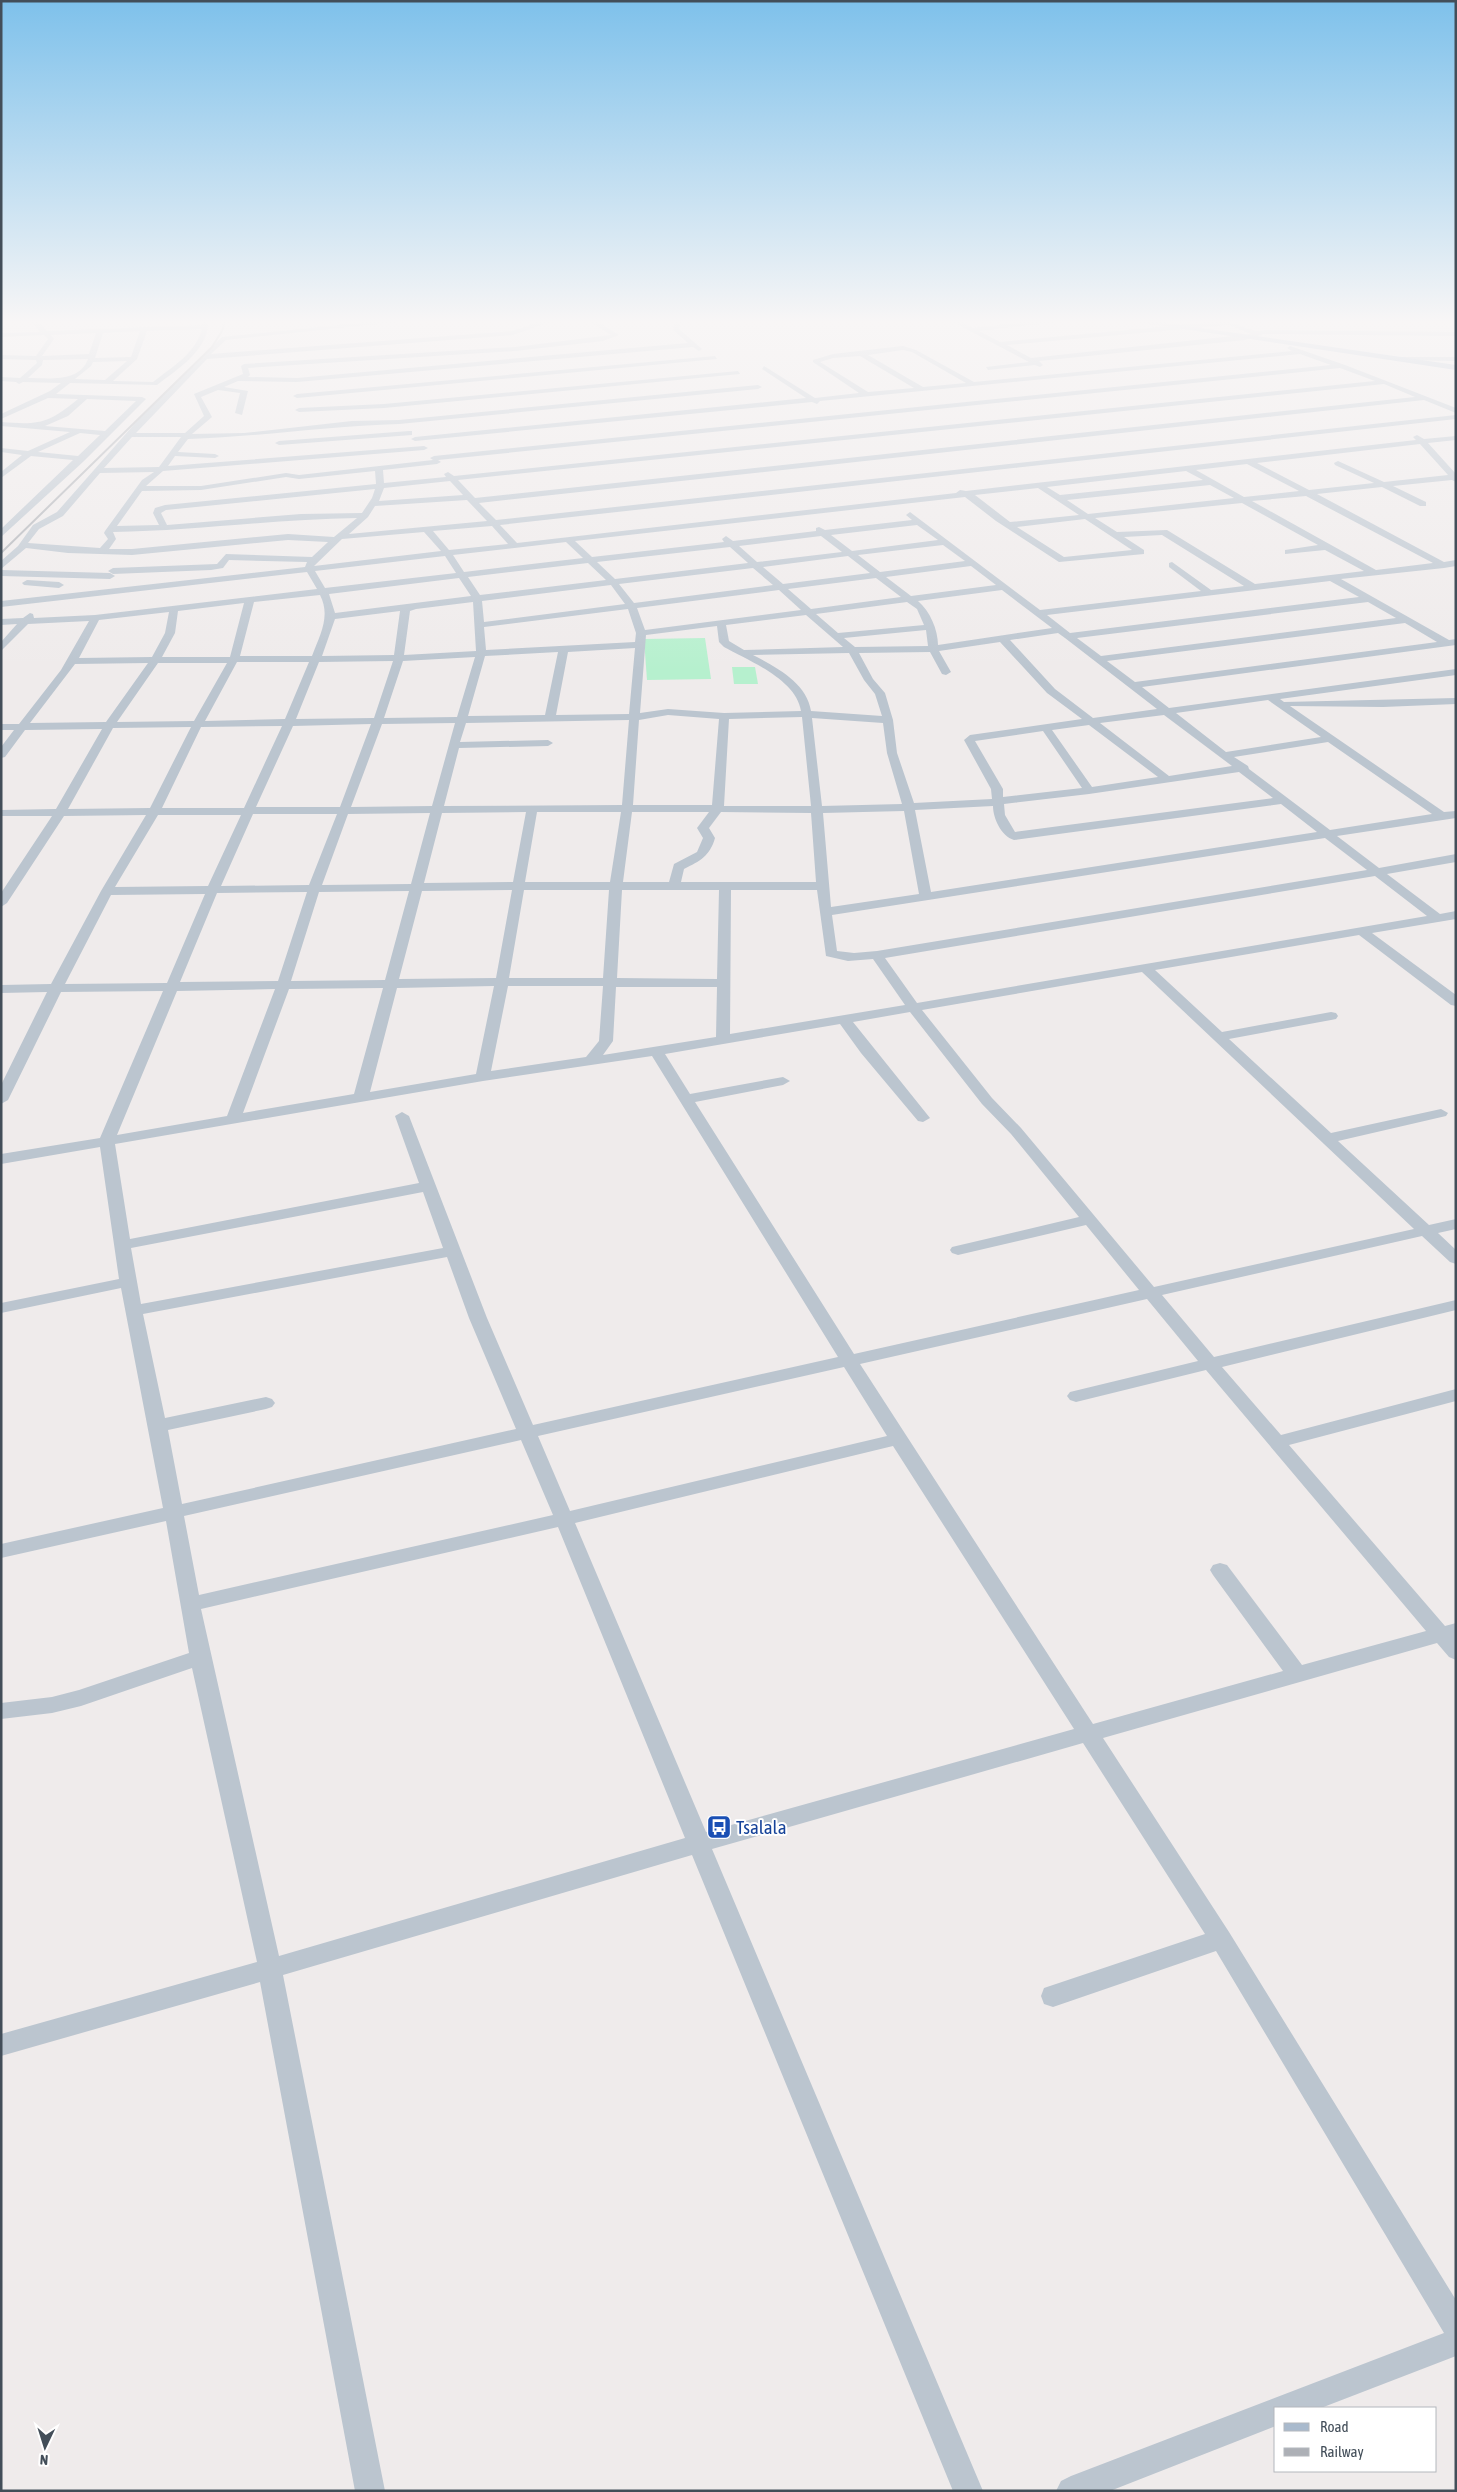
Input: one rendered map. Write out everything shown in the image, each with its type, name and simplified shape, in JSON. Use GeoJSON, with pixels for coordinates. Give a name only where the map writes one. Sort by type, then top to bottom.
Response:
{"type":"FeatureCollection","features":[{"type":"Feature","properties":{"kind":"street"},"geometry":{"type":"LineString","coordinates":[[1,476],[29,453],[65,437]]}},
{"type":"Feature","properties":{"kind":"street"},"geometry":{"type":"LineString","coordinates":[[1,534],[102,437]]}},
{"type":"Feature","properties":{"kind":"street"},"geometry":{"type":"LineString","coordinates":[[1,566],[23,546],[36,527],[60,514],[129,437]]}},
{"type":"Feature","properties":{"kind":"street"},"geometry":{"type":"LineString","coordinates":[[103,551],[112,539],[108,534],[140,489],[187,437]]}},
{"type":"Feature","properties":{"kind":"street"},"geometry":{"type":"LineString","coordinates":[[173,454],[222,456],[276,451],[280,437]]}},
{"type":"Feature","properties":{"kind":"street"},"geometry":{"type":"LineString","coordinates":[[279,443],[387,437]]}},
{"type":"Feature","properties":{"kind":"street"},"geometry":{"type":"LineString","coordinates":[[413,437],[515,546]]}},
{"type":"Feature","properties":{"kind":"street"},"geometry":{"type":"LineString","coordinates":[[140,489],[198,488],[286,475],[298,477],[643,437]]}},
{"type":"Feature","properties":{"kind":"street"},"geometry":{"type":"LineString","coordinates":[[646,437],[653,443]]}},
{"type":"Feature","properties":{"kind":"street"},"geometry":{"type":"LineString","coordinates":[[165,529],[158,513],[159,509],[855,437]]}},
{"type":"Feature","properties":{"kind":"street"},"geometry":{"type":"LineString","coordinates":[[870,437],[914,464]]}},
{"type":"Feature","properties":{"kind":"street"},"geometry":{"type":"LineString","coordinates":[[358,505],[471,499],[685,471],[898,454],[1056,437]]}},
{"type":"Feature","properties":{"kind":"street"},"geometry":{"type":"LineString","coordinates":[[23,546],[132,552],[288,538],[339,538],[494,524],[715,495],[1269,437]]}},
{"type":"Feature","properties":{"kind":"street"},"geometry":{"type":"LineString","coordinates":[[1417,437],[1455,478]]}},
{"type":"Feature","properties":{"kind":"street"},"geometry":{"type":"LineString","coordinates":[[1185,438],[1237,463]]}},
{"type":"Feature","properties":{"kind":"street"},"geometry":{"type":"LineString","coordinates":[[1,573],[112,574],[218,566],[226,557],[314,561],[515,546],[708,524],[738,514],[803,514],[965,493],[1456,438]]}},
{"type":"Feature","properties":{"kind":"street"},"geometry":{"type":"LineString","coordinates":[[98,472],[189,467],[424,448]]}},
{"type":"Feature","properties":{"kind":"street"},"geometry":{"type":"LineString","coordinates":[[1,450],[81,459]]}},
{"type":"Feature","properties":{"kind":"street"},"geometry":{"type":"LineString","coordinates":[[660,450],[704,487]]}},
{"type":"Feature","properties":{"kind":"street"},"geometry":{"type":"LineString","coordinates":[[1249,462],[1456,571]]}},
{"type":"Feature","properties":{"kind":"street"},"geometry":{"type":"LineString","coordinates":[[1338,463],[1423,504]]}},
{"type":"Feature","properties":{"kind":"street"},"geometry":{"type":"LineString","coordinates":[[1,465],[14,465]]}},
{"type":"Feature","properties":{"kind":"street"},"geometry":{"type":"LineString","coordinates":[[189,467],[189,477],[203,496],[212,503]]}},
{"type":"Feature","properties":{"kind":"street"},"geometry":{"type":"LineString","coordinates":[[314,561],[365,515],[373,504],[380,486],[379,468]]}},
{"type":"Feature","properties":{"kind":"street"},"geometry":{"type":"LineString","coordinates":[[1188,469],[1367,572]]}},
{"type":"Feature","properties":{"kind":"street"},"geometry":{"type":"LineString","coordinates":[[923,470],[965,493],[1009,525],[1064,560],[1141,552],[1040,486]]}},
{"type":"Feature","properties":{"kind":"street"},"geometry":{"type":"LineString","coordinates":[[1009,525],[1455,478]]}},
{"type":"Feature","properties":{"kind":"street"},"geometry":{"type":"LineString","coordinates":[[1059,498],[1211,482]]}},
{"type":"Feature","properties":{"kind":"street"},"geometry":{"type":"LineString","coordinates":[[715,495],[738,514]]}},
{"type":"Feature","properties":{"kind":"street"},"geometry":{"type":"LineString","coordinates":[[892,502],[1170,711],[1437,918]]}},
{"type":"Feature","properties":{"kind":"street"},"geometry":{"type":"LineString","coordinates":[[803,514],[850,554],[921,608],[930,627],[932,649],[946,672]]}},
{"type":"Feature","properties":{"kind":"street"},"geometry":{"type":"LineString","coordinates":[[111,529],[165,529],[291,518],[365,515]]}},
{"type":"Feature","properties":{"kind":"street"},"geometry":{"type":"LineString","coordinates":[[1,604],[107,592],[178,598],[250,600],[919,522]]}},
{"type":"Feature","properties":{"kind":"street"},"geometry":{"type":"LineString","coordinates":[[708,524],[853,651],[869,680],[883,699],[888,720],[892,754],[909,807],[926,896]]}},
{"type":"Feature","properties":{"kind":"street"},"geometry":{"type":"LineString","coordinates":[[361,1097],[454,745],[463,720],[481,653],[477,598],[445,551],[427,530]]}},
{"type":"Feature","properties":{"kind":"street"},"geometry":{"type":"LineString","coordinates":[[1116,536],[1164,532],[1253,587]]}},
{"type":"Feature","properties":{"kind":"street"},"geometry":{"type":"LineString","coordinates":[[568,539],[612,582],[632,606],[641,632],[627,808],[616,886],[606,1041],[592,1060]]}},
{"type":"Feature","properties":{"kind":"street"},"geometry":{"type":"LineString","coordinates":[[332,616],[945,542]]}},
{"type":"Feature","properties":{"kind":"street"},"geometry":{"type":"LineString","coordinates":[[1288,552],[1325,547]]}},
{"type":"Feature","properties":{"kind":"street"},"geometry":{"type":"LineString","coordinates":[[94,560],[129,561],[132,552]]}},
{"type":"Feature","properties":{"kind":"street"},"geometry":{"type":"LineString","coordinates":[[1,622],[94,618],[178,598],[314,561],[381,557]]}},
{"type":"Feature","properties":{"kind":"street"},"geometry":{"type":"LineString","coordinates":[[314,561],[332,616],[317,658],[212,891],[106,1140],[128,1282],[158,1426],[200,1657],[270,1969],[370,2491]]}},
{"type":"Feature","properties":{"kind":"street"},"geometry":{"type":"LineString","coordinates":[[1210,593],[1172,566],[1211,561]]}},
{"type":"Feature","properties":{"kind":"street"},"geometry":{"type":"LineString","coordinates":[[107,592],[106,584],[120,562]]}},
{"type":"Feature","properties":{"kind":"street"},"geometry":{"type":"LineString","coordinates":[[480,624],[973,563]]}},
{"type":"Feature","properties":{"kind":"street"},"geometry":{"type":"LineString","coordinates":[[1038,613],[1332,578],[1367,572],[1378,573],[1456,563]]}},
{"type":"Feature","properties":{"kind":"street"},"geometry":{"type":"LineString","coordinates":[[1,903],[60,813],[110,724],[154,660],[170,633],[178,598],[173,579],[179,568]]}},
{"type":"Feature","properties":{"kind":"street"},"geometry":{"type":"LineString","coordinates":[[1332,578],[1451,643]]}},
{"type":"Feature","properties":{"kind":"street"},"geometry":{"type":"LineString","coordinates":[[1,583],[59,585]]}},
{"type":"Feature","properties":{"kind":"street"},"geometry":{"type":"LineString","coordinates":[[641,632],[1005,587]]}},
{"type":"Feature","properties":{"kind":"street"},"geometry":{"type":"LineString","coordinates":[[740,652],[932,649],[1003,639],[1369,599]]}},
{"type":"Feature","properties":{"kind":"street"},"geometry":{"type":"LineString","coordinates":[[1,648],[42,600]]}},
{"type":"Feature","properties":{"kind":"street"},"geometry":{"type":"LineString","coordinates":[[1,1100],[56,988],[107,891],[154,812],[198,723],[234,659],[250,600]]}},
{"type":"Feature","properties":{"kind":"street"},"geometry":{"type":"LineString","coordinates":[[233,1119],[283,986],[314,889],[378,721],[399,658],[404,608]]}},
{"type":"Feature","properties":{"kind":"street"},"geometry":{"type":"LineString","coordinates":[[1,756],[21,726],[74,660],[94,618]]}},
{"type":"Feature","properties":{"kind":"street"},"geometry":{"type":"LineString","coordinates":[[1101,659],[1406,620]]}},
{"type":"Feature","properties":{"kind":"street"},"geometry":{"type":"LineString","coordinates":[[720,623],[724,633],[724,642],[776,671],[800,694],[808,714],[825,912],[831,953],[844,957],[877,955],[1279,890],[1456,858]]}},
{"type":"Feature","properties":{"kind":"street"},"geometry":{"type":"LineString","coordinates":[[837,636],[930,627]]}},
{"type":"Feature","properties":{"kind":"street"},"geometry":{"type":"LineString","coordinates":[[1003,639],[1044,685],[1168,780]]}},
{"type":"Feature","properties":{"kind":"street"},"geometry":{"type":"LineString","coordinates":[[1134,685],[1451,643]]}},
{"type":"Feature","properties":{"kind":"street"},"geometry":{"type":"LineString","coordinates":[[74,660],[399,658],[641,645]]}},
{"type":"Feature","properties":{"kind":"street"},"geometry":{"type":"LineString","coordinates":[[550,718],[564,648]]}},
{"type":"Feature","properties":{"kind":"street"},"geometry":{"type":"LineString","coordinates":[[1285,800],[1016,836],[1011,835],[1001,820],[997,789],[970,738],[1170,711],[1274,700],[1456,672]]}},
{"type":"Feature","properties":{"kind":"street"},"geometry":{"type":"LineString","coordinates":[[1274,700],[1383,704],[1450,701],[1456,710]]}},
{"type":"Feature","properties":{"kind":"street"},"geometry":{"type":"LineString","coordinates":[[1274,700],[1442,816]]}},
{"type":"Feature","properties":{"kind":"street"},"geometry":{"type":"LineString","coordinates":[[1,727],[635,717],[668,712],[724,716],[808,714],[888,720]]}},
{"type":"Feature","properties":{"kind":"street"},"geometry":{"type":"LineString","coordinates":[[674,886],[678,866],[693,861],[706,849],[709,838],[703,828],[718,808],[724,716]]}},
{"type":"Feature","properties":{"kind":"street"},"geometry":{"type":"LineString","coordinates":[[1046,728],[1089,791]]}},
{"type":"Feature","properties":{"kind":"street"},"geometry":{"type":"LineString","coordinates":[[1226,755],[1328,739]]}},
{"type":"Feature","properties":{"kind":"street"},"geometry":{"type":"LineString","coordinates":[[454,745],[548,743]]}},
{"type":"Feature","properties":{"kind":"street"},"geometry":{"type":"LineString","coordinates":[[1,813],[627,808],[816,810],[967,805],[1089,791],[1244,768]]}},
{"type":"Feature","properties":{"kind":"street"},"geometry":{"type":"LineString","coordinates":[[482,1077],[502,982],[517,886],[532,809]]}},
{"type":"Feature","properties":{"kind":"street"},"geometry":{"type":"LineString","coordinates":[[825,912],[1456,814]]}},
{"type":"Feature","properties":{"kind":"street"},"geometry":{"type":"LineString","coordinates":[[107,891],[517,886],[823,886]]}},
{"type":"Feature","properties":{"kind":"street"},"geometry":{"type":"LineString","coordinates":[[722,1040],[724,886]]}},
{"type":"Feature","properties":{"kind":"street"},"geometry":{"type":"LineString","coordinates":[[1,1159],[482,1077],[722,1040],[911,1006],[1456,914]]}},
{"type":"Feature","properties":{"kind":"street"},"geometry":{"type":"LineString","coordinates":[[1361,931],[1456,1002]]}},
{"type":"Feature","properties":{"kind":"street"},"geometry":{"type":"LineString","coordinates":[[877,955],[911,1006],[987,1101],[1016,1131],[1277,1442],[1448,1632],[1456,1652]]}},
{"type":"Feature","properties":{"kind":"street"},"geometry":{"type":"LineString","coordinates":[[1144,967],[1456,1259]]}},
{"type":"Feature","properties":{"kind":"street"},"geometry":{"type":"LineString","coordinates":[[1,989],[502,982],[724,983]]}},
{"type":"Feature","properties":{"kind":"street"},"geometry":{"type":"LineString","coordinates":[[1218,1037],[1331,1016]]}},
{"type":"Feature","properties":{"kind":"street"},"geometry":{"type":"LineString","coordinates":[[843,1018],[866,1050],[923,1118]]}},
{"type":"Feature","properties":{"kind":"street"},"geometry":{"type":"LineString","coordinates":[[606,1041],[633,1054]]}},
{"type":"Feature","properties":{"kind":"street"},"geometry":{"type":"LineString","coordinates":[[656,1051],[898,1439],[1221,1939],[1456,2326]]}},
{"type":"Feature","properties":{"kind":"street"},"geometry":{"type":"LineString","coordinates":[[686,1099],[783,1081]]}},
{"type":"Feature","properties":{"kind":"street"},"geometry":{"type":"LineString","coordinates":[[1326,1139],[1441,1113]]}},
{"type":"Feature","properties":{"kind":"street"},"geometry":{"type":"LineString","coordinates":[[402,1116],[478,1318],[564,1519],[697,1844],[968,2491]]}},
{"type":"Feature","properties":{"kind":"street"},"geometry":{"type":"LineString","coordinates":[[1,1152],[23,1155]]}},
{"type":"Feature","properties":{"kind":"street"},"geometry":{"type":"LineString","coordinates":[[122,1245],[428,1186]]}},
{"type":"Feature","properties":{"kind":"street"},"geometry":{"type":"LineString","coordinates":[[958,1250],[1090,1220]]}},
{"type":"Feature","properties":{"kind":"street"},"geometry":{"type":"LineString","coordinates":[[1,1551],[1456,1224]]}},
{"type":"Feature","properties":{"kind":"street"},"geometry":{"type":"LineString","coordinates":[[134,1311],[453,1251]]}},
{"type":"Feature","properties":{"kind":"street"},"geometry":{"type":"LineString","coordinates":[[1,1308],[128,1282]]}},
{"type":"Feature","properties":{"kind":"street"},"geometry":{"type":"LineString","coordinates":[[1076,1396],[1456,1305]]}},
{"type":"Feature","properties":{"kind":"street"},"geometry":{"type":"LineString","coordinates":[[1277,1442],[1456,1395]]}},
{"type":"Feature","properties":{"kind":"street"},"geometry":{"type":"LineString","coordinates":[[158,1426],[266,1402]]}},
{"type":"Feature","properties":{"kind":"street"},"geometry":{"type":"LineString","coordinates":[[190,1604],[564,1519],[898,1439]]}},
{"type":"Feature","properties":{"kind":"street"},"geometry":{"type":"LineString","coordinates":[[1220,1570],[1298,1675]]}},
{"type":"Feature","properties":{"kind":"street"},"geometry":{"type":"LineString","coordinates":[[1,2045],[270,1969],[697,1844],[1448,1632]]}},
{"type":"Feature","properties":{"kind":"street"},"geometry":{"type":"LineString","coordinates":[[1,1711],[52,1705],[81,1698],[200,1657]]}},
{"type":"Feature","properties":{"kind":"street"},"geometry":{"type":"LineString","coordinates":[[1052,1996],[1221,1939]]}},
{"type":"Feature","properties":{"kind":"street"},"geometry":{"type":"LineString","coordinates":[[1288,2407],[1456,2342]]}},
{"type":"Feature","properties":{"kind":"street"},"geometry":{"type":"LineString","coordinates":[[1071,2491],[1274,2413]]}},
{"type":"Feature","properties":{"kind":"green space"},"geometry":{"type":"Polygon","coordinates":[[[705,638],[711,679],[647,680],[644,639],[705,638]]]}},
{"type":"Feature","properties":{"kind":"green space"},"geometry":{"type":"Polygon","coordinates":[[[732,667],[755,667],[758,684],[734,684],[732,667]]]}},
{"type":"Feature","properties":{"kind":"railway"},"geometry":{"type":"LineString","coordinates":[[1,553],[120,437]]}},
{"type":"Feature","properties":{"kind":"place","name":"Tsalala"},"geometry":{"type":"Point","coordinates":[719,1827]}}]}
